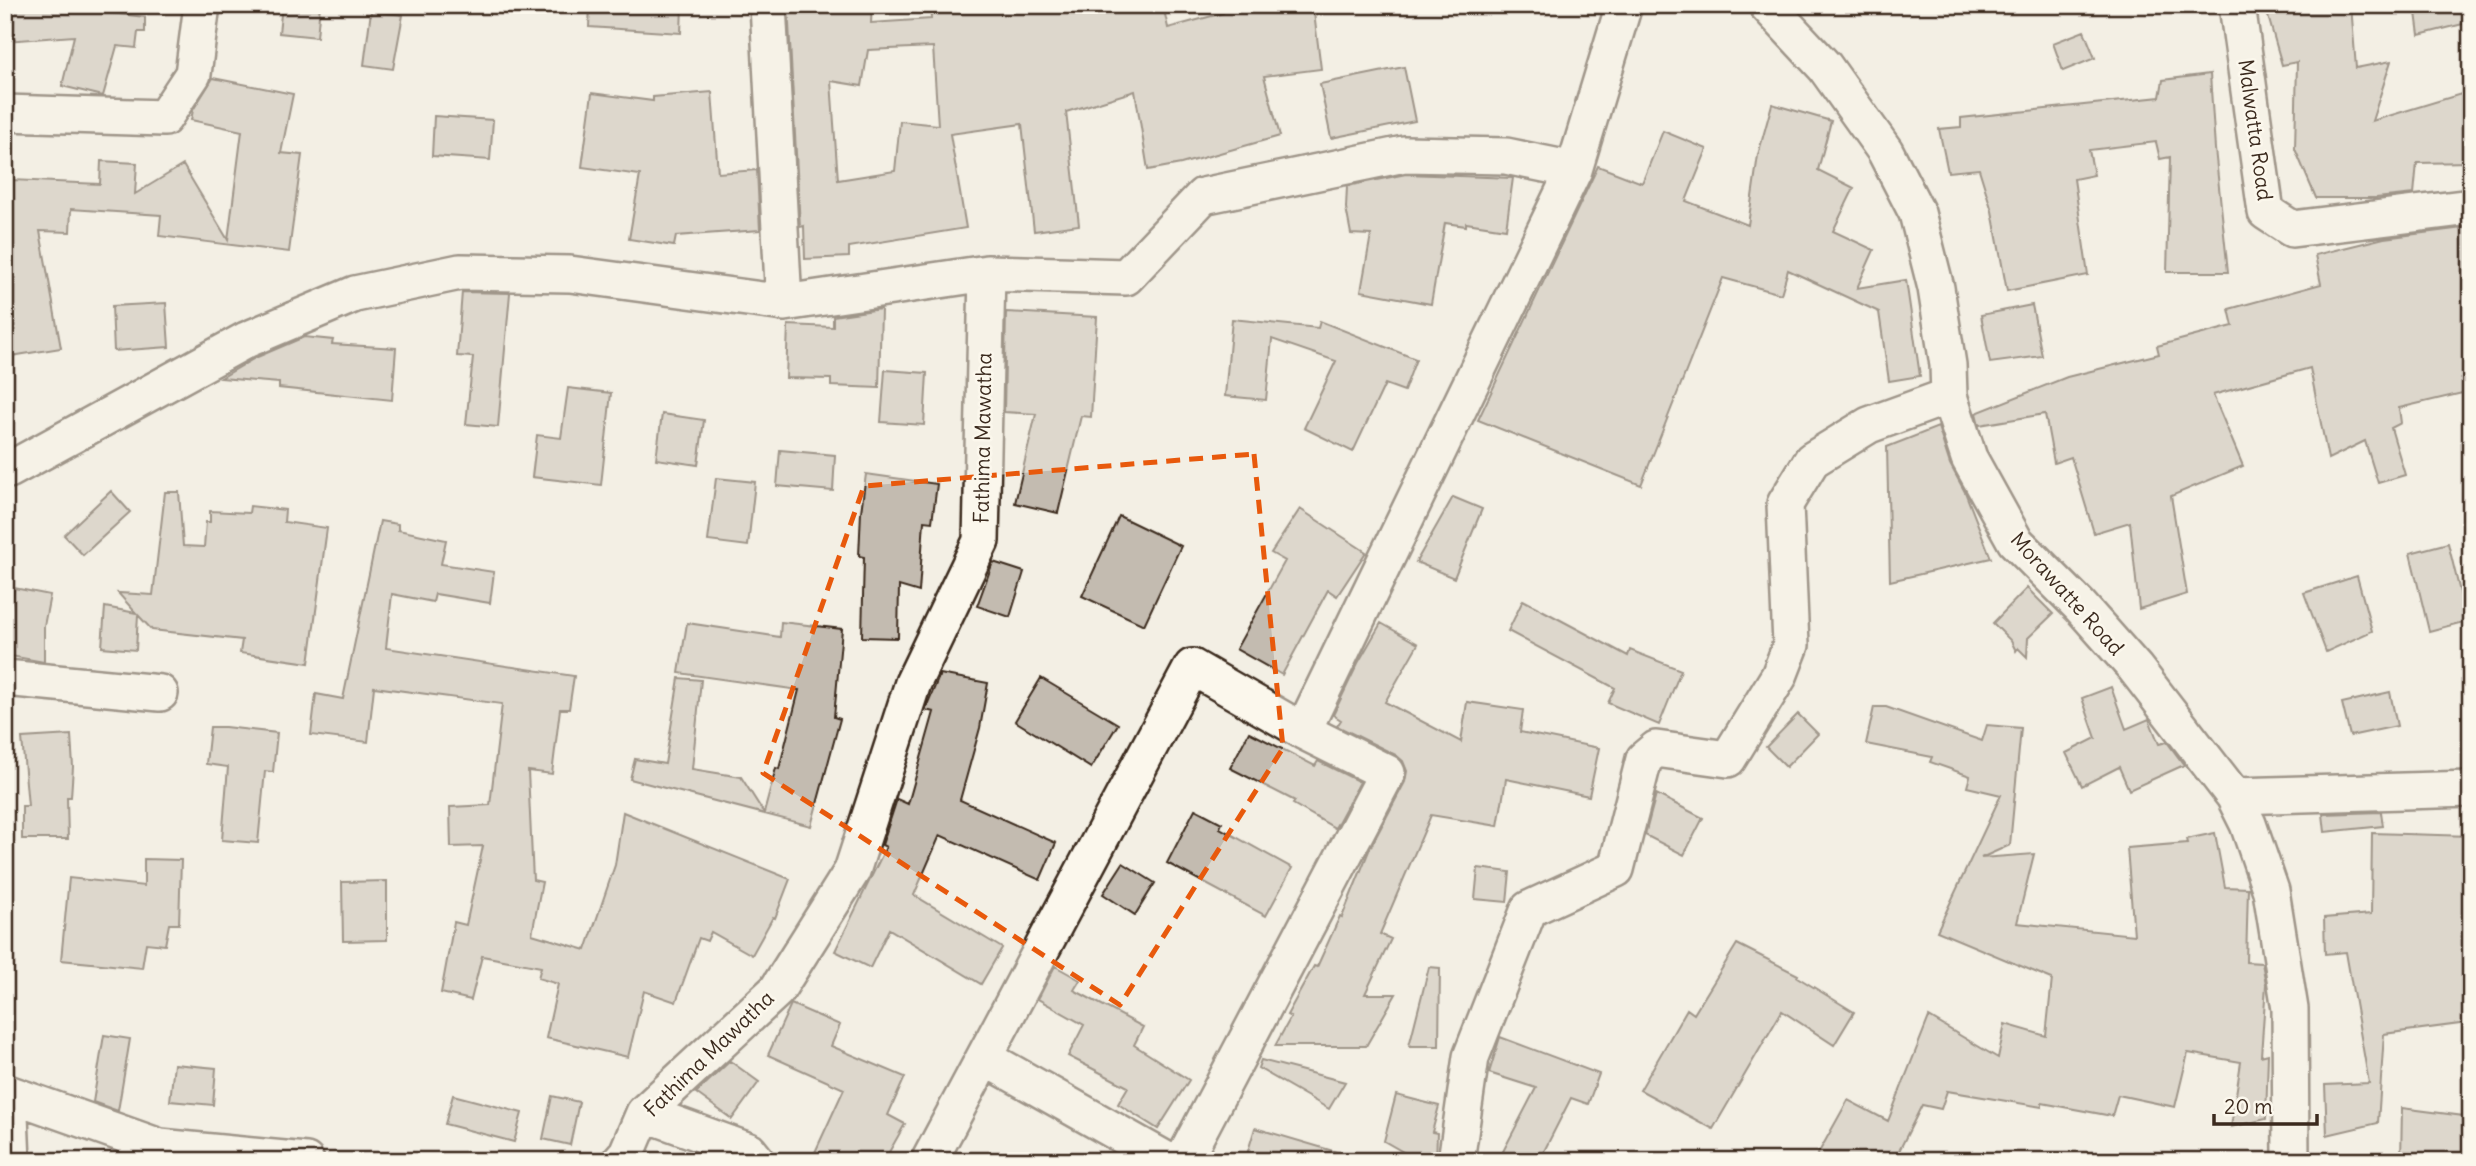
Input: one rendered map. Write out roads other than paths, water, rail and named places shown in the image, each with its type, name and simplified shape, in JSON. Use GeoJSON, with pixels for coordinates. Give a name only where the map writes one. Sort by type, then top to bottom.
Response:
{"type":"FeatureCollection","features":[{"type":"Feature","properties":{"kind":"street"},"geometry":{"type":"LineString","coordinates":[[5,113],[164,118],[193,74],[202,5]]}},
{"type":"Feature","properties":{"kind":"street"},"geometry":{"type":"LineString","coordinates":[[768,5],[784,303]]}},
{"type":"Feature","properties":{"kind":"street"},"geometry":{"type":"LineString","coordinates":[[1303,731],[1574,170],[1624,5]]}},
{"type":"Feature","properties":{"kind":"street","name":"Morawatte Road"},"geometry":{"type":"LineString","coordinates":[[1767,5],[1825,67],[1885,151],[1917,213],[1936,288],[1948,365],[1949,396],[1969,458],[2015,541],[2080,606],[2135,668],[2234,796],[2248,824],[2272,891],[2290,1009],[2291,1161]]}},
{"type":"Feature","properties":{"kind":"street","name":"Malwatta Road"},"geometry":{"type":"LineString","coordinates":[[2237,5],[2266,212],[2292,229],[2471,207]]}},
{"type":"Feature","properties":{"kind":"street"},"geometry":{"type":"LineString","coordinates":[[5,466],[9,470],[246,340],[355,294],[460,272],[570,274],[784,303],[987,273],[1126,277],[1203,196],[1404,154],[1506,156],[1574,170]]}},
{"type":"Feature","properties":{"kind":"street","name":"Fathima Mawatha"},"geometry":{"type":"LineString","coordinates":[[620,1161],[627,1153],[644,1113],[776,990],[852,871],[913,683],[981,541],[987,273]]}},
{"type":"Feature","properties":{"kind":"street"},"geometry":{"type":"LineString","coordinates":[[1456,1161],[1471,1057],[1529,909],[1616,869],[1644,759],[1656,749],[1728,759],[1779,676],[1791,645],[1785,504],[1793,488],[1812,460],[1869,425],[1949,396]]}},
{"type":"Feature","properties":{"kind":"street"},"geometry":{"type":"LineString","coordinates":[[929,1161],[1192,667],[1303,731],[1387,773],[1183,1161]]}},
{"type":"Feature","properties":{"kind":"street"},"geometry":{"type":"LineString","coordinates":[[5,678],[160,693]]}},
{"type":"Feature","properties":{"kind":"street"},"geometry":{"type":"LineString","coordinates":[[2234,796],[2471,789]]}},
{"type":"Feature","properties":{"kind":"street"},"geometry":{"type":"LineString","coordinates":[[985,1058],[1119,1149],[1168,1161]]}},
{"type":"Feature","properties":{"kind":"street"},"geometry":{"type":"LineString","coordinates":[[12,1161],[7,1093],[160,1147],[306,1161]]}},
{"type":"Feature","properties":{"kind":"street"},"geometry":{"type":"LineString","coordinates":[[644,1113],[749,1151],[757,1161]]}}]}
